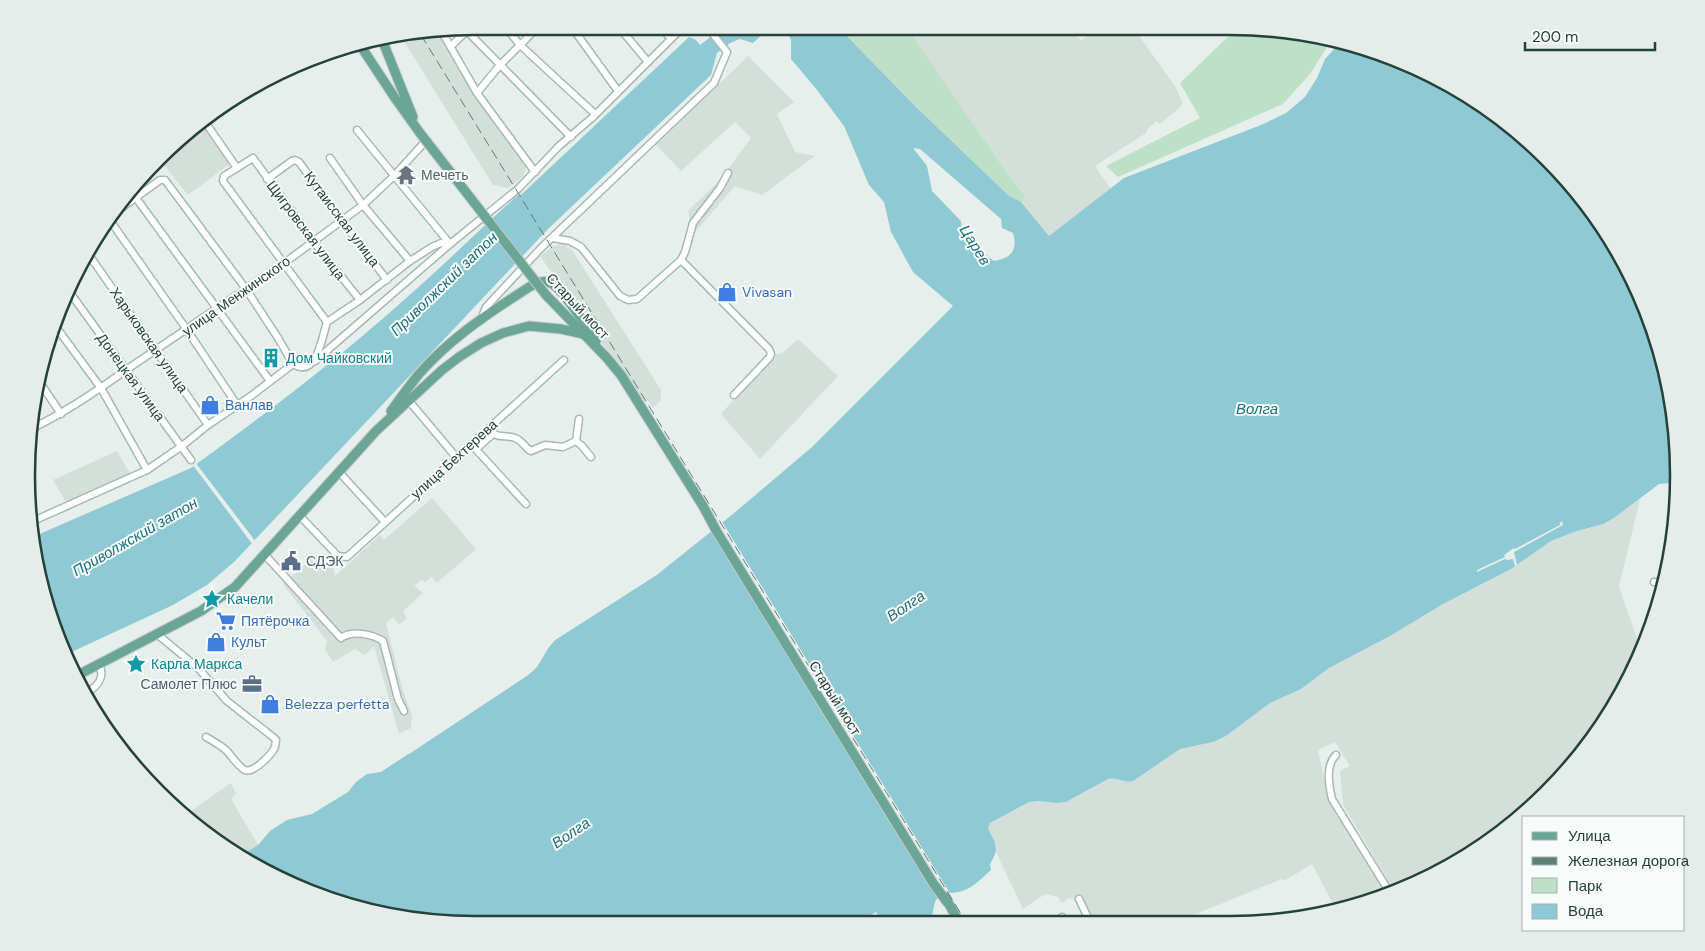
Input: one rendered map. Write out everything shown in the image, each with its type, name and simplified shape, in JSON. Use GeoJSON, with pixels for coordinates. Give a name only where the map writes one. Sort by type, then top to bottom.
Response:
{"type":"FeatureCollection","features":[{"type":"Feature","properties":{"kind":"main road"},"geometry":{"type":"LineString","coordinates":[[384,44],[420,133]]}},
{"type":"Feature","properties":{"kind":"main road"},"geometry":{"type":"LineString","coordinates":[[363,50],[394,98],[420,133]]}},
{"type":"Feature","properties":{"kind":"main road","name":"Старый мост"},"geometry":{"type":"LineString","coordinates":[[420,133],[546,295],[562,312],[586,332],[640,403],[937,881],[956,916]]}},
{"type":"Feature","properties":{"kind":"main road"},"geometry":{"type":"LineString","coordinates":[[376,432],[418,375],[459,335],[482,317],[530,287],[542,282],[548,282],[559,288],[586,332]]}},
{"type":"Feature","properties":{"kind":"main road"},"geometry":{"type":"LineString","coordinates":[[543,326],[554,323],[562,312]]}},
{"type":"Feature","properties":{"kind":"main road"},"geometry":{"type":"LineString","coordinates":[[82,673],[201,611],[235,586],[376,432],[442,370],[481,343],[517,328],[529,326],[586,332]]}},
{"type":"Feature","properties":{"kind":"street"},"geometry":{"type":"LineString","coordinates":[[451,46],[462,35]]}},
{"type":"Feature","properties":{"kind":"street"},"geometry":{"type":"LineString","coordinates":[[474,35],[551,118],[571,136]]}},
{"type":"Feature","properties":{"kind":"street"},"geometry":{"type":"LineString","coordinates":[[512,35],[519,44],[595,114]]}},
{"type":"Feature","properties":{"kind":"street"},"geometry":{"type":"LineString","coordinates":[[477,93],[500,64],[529,35]]}},
{"type":"Feature","properties":{"kind":"street"},"geometry":{"type":"LineString","coordinates":[[578,35],[618,91]]}},
{"type":"Feature","properties":{"kind":"street"},"geometry":{"type":"LineString","coordinates":[[626,35],[648,62]]}},
{"type":"Feature","properties":{"kind":"street"},"geometry":{"type":"LineString","coordinates":[[668,35],[671,38]]}},
{"type":"Feature","properties":{"kind":"street"},"geometry":{"type":"LineString","coordinates":[[137,194],[160,180],[166,182],[246,290],[293,364],[303,368],[311,365],[450,244],[518,189],[559,146],[595,114],[674,35]]}},
{"type":"Feature","properties":{"kind":"street"},"geometry":{"type":"LineString","coordinates":[[482,317],[486,307],[542,247],[714,83],[725,50],[713,35]]}},
{"type":"Feature","properties":{"kind":"street"},"geometry":{"type":"LineString","coordinates":[[445,36],[477,93],[535,172]]}},
{"type":"Feature","properties":{"kind":"street"},"geometry":{"type":"LineString","coordinates":[[208,126],[237,168],[222,179],[283,264],[328,322]]}},
{"type":"Feature","properties":{"kind":"street"},"geometry":{"type":"LineString","coordinates":[[357,130],[450,244]]}},
{"type":"Feature","properties":{"kind":"street","name":"улица Менжинского"},"geometry":{"type":"LineString","coordinates":[[38,425],[61,414],[101,388],[283,264],[363,205],[394,176],[422,145]]}},
{"type":"Feature","properties":{"kind":"street","name":"Щигровская улица"},"geometry":{"type":"LineString","coordinates":[[237,168],[253,158],[313,241],[360,300]]}},
{"type":"Feature","properties":{"kind":"street"},"geometry":{"type":"LineString","coordinates":[[330,158],[363,205],[410,261]]}},
{"type":"Feature","properties":{"kind":"street","name":"Кутаисская улица"},"geometry":{"type":"LineString","coordinates":[[267,178],[295,160],[299,162],[387,280]]}},
{"type":"Feature","properties":{"kind":"street"},"geometry":{"type":"LineString","coordinates":[[553,238],[570,241],[581,247],[620,296],[628,300],[637,299],[681,260],[693,223],[720,188],[728,173]]}},
{"type":"Feature","properties":{"kind":"street"},"geometry":{"type":"LineString","coordinates":[[135,196],[270,382]]}},
{"type":"Feature","properties":{"kind":"street"},"geometry":{"type":"LineString","coordinates":[[113,225],[237,405]]}},
{"type":"Feature","properties":{"kind":"street"},"geometry":{"type":"LineString","coordinates":[[311,365],[319,351],[328,322],[387,280],[410,261],[436,245],[441,243],[450,244]]}},
{"type":"Feature","properties":{"kind":"street","name":"Харьковская улица"},"geometry":{"type":"LineString","coordinates":[[92,259],[208,425]]}},
{"type":"Feature","properties":{"kind":"street"},"geometry":{"type":"LineString","coordinates":[[681,260],[770,349],[769,358],[734,395]]}},
{"type":"Feature","properties":{"kind":"street","name":"Донецкая улица"},"geometry":{"type":"LineString","coordinates":[[73,297],[191,460]]}},
{"type":"Feature","properties":{"kind":"street"},"geometry":{"type":"LineString","coordinates":[[59,331],[101,388],[146,470]]}},
{"type":"Feature","properties":{"kind":"street","name":"улица Бехтерева"},"geometry":{"type":"LineString","coordinates":[[300,516],[338,556],[344,557],[349,555],[456,457],[473,447],[491,432],[564,360]]}},
{"type":"Feature","properties":{"kind":"street"},"geometry":{"type":"LineString","coordinates":[[38,519],[146,470],[182,446],[293,364]]}},
{"type":"Feature","properties":{"kind":"street"},"geometry":{"type":"LineString","coordinates":[[44,388],[61,414]]}},
{"type":"Feature","properties":{"kind":"street"},"geometry":{"type":"LineString","coordinates":[[409,400],[456,457]]}},
{"type":"Feature","properties":{"kind":"street"},"geometry":{"type":"LineString","coordinates":[[576,442],[579,419]]}},
{"type":"Feature","properties":{"kind":"street"},"geometry":{"type":"LineString","coordinates":[[491,432],[517,438],[531,451],[545,445],[563,447],[576,442]]}},
{"type":"Feature","properties":{"kind":"street"},"geometry":{"type":"LineString","coordinates":[[576,442],[591,457]]}},
{"type":"Feature","properties":{"kind":"street"},"geometry":{"type":"LineString","coordinates":[[473,447],[526,504]]}},
{"type":"Feature","properties":{"kind":"street"},"geometry":{"type":"LineString","coordinates":[[339,472],[385,522]]}},
{"type":"Feature","properties":{"kind":"street"},"geometry":{"type":"LineString","coordinates":[[265,555],[342,638],[346,634],[353,633],[377,637],[383,641],[398,699],[404,711]]}},
{"type":"Feature","properties":{"kind":"street"},"geometry":{"type":"LineString","coordinates":[[157,634],[198,668],[228,701],[274,737],[276,744],[274,750],[267,757],[252,770],[247,771],[226,750],[206,736]]}},
{"type":"Feature","properties":{"kind":"street"},"geometry":{"type":"LineString","coordinates":[[90,690],[100,680],[102,672],[99,664]]}},
{"type":"Feature","properties":{"kind":"street"},"geometry":{"type":"LineString","coordinates":[[1336,755],[1330,763],[1328,782],[1332,799],[1386,887]]}},
{"type":"Feature","properties":{"kind":"street"},"geometry":{"type":"LineString","coordinates":[[1079,898],[1087,916]]}},
{"type":"Feature","properties":{"kind":"shaded area"},"geometry":{"type":"Polygon","coordinates":[[[912,35],[1077,35],[1081,41],[1088,35],[1139,35],[1175,86],[1183,103],[1160,124],[1157,121],[1148,128],[1146,133],[1095,166],[1111,189],[1049,236],[1021,202],[1026,197],[1005,170],[912,35]]]}},
{"type":"Feature","properties":{"kind":"shaded area"},"geometry":{"type":"Polygon","coordinates":[[[443,36],[526,168],[523,177],[508,188],[493,185],[404,41],[443,36]]]}},
{"type":"Feature","properties":{"kind":"shaded area"},"geometry":{"type":"Polygon","coordinates":[[[748,56],[794,102],[777,114],[795,152],[815,156],[762,195],[735,186],[694,233],[688,211],[720,180],[751,138],[735,122],[681,171],[656,145],[748,56]]]}},
{"type":"Feature","properties":{"kind":"shaded area"},"geometry":{"type":"Polygon","coordinates":[[[207,126],[231,163],[188,195],[165,166],[152,177],[185,144],[207,126]]]}},
{"type":"Feature","properties":{"kind":"shaded area"},"geometry":{"type":"Polygon","coordinates":[[[563,244],[572,250],[661,390],[661,400],[653,408],[646,398],[642,400],[540,256],[553,246],[563,244]]]}},
{"type":"Feature","properties":{"kind":"shaded area"},"geometry":{"type":"Polygon","coordinates":[[[798,339],[838,376],[760,459],[721,414],[773,356],[784,352],[798,339]]]}},
{"type":"Feature","properties":{"kind":"shaded area"},"geometry":{"type":"Polygon","coordinates":[[[117,451],[131,475],[67,504],[53,480],[117,451]]]}},
{"type":"Feature","properties":{"kind":"shaded area"},"geometry":{"type":"Polygon","coordinates":[[[432,498],[476,549],[437,583],[431,577],[425,582],[422,580],[414,586],[423,593],[403,611],[407,618],[399,625],[393,617],[386,623],[402,687],[412,716],[411,728],[399,734],[374,646],[365,655],[355,649],[333,662],[325,649],[327,641],[283,584],[318,554],[333,568],[335,576],[380,535],[384,540],[432,498]]]}},
{"type":"Feature","properties":{"kind":"shaded area"},"geometry":{"type":"Polygon","coordinates":[[[1640,499],[1619,587],[1638,640],[1625,670],[1596,720],[1561,766],[1520,807],[1474,842],[1424,871],[1390,885],[1343,805],[1340,771],[1350,766],[1335,742],[1318,750],[1329,801],[1383,888],[1333,904],[1312,864],[1284,881],[1282,879],[1191,916],[1092,916],[1083,899],[1069,898],[1062,903],[1058,897],[1045,894],[1023,909],[996,852],[997,847],[988,829],[990,823],[1029,802],[1057,803],[1072,799],[1108,779],[1132,781],[1180,749],[1213,742],[1226,736],[1270,703],[1301,689],[1329,668],[1390,636],[1443,604],[1511,569],[1551,541],[1603,524],[1640,499]]]}},
{"type":"Feature","properties":{"kind":"shaded area"},"geometry":{"type":"Polygon","coordinates":[[[231,783],[236,794],[231,799],[258,845],[247,852],[190,811],[231,783]]]}},
{"type":"Feature","properties":{"kind":"green space"},"geometry":{"type":"Polygon","coordinates":[[[846,35],[912,35],[1005,170],[1026,197],[1021,202],[1008,195],[915,106],[846,35]]]}},
{"type":"Feature","properties":{"kind":"green space"},"geometry":{"type":"Polygon","coordinates":[[[1230,35],[1287,39],[1328,46],[1310,74],[1283,104],[1118,177],[1106,166],[1200,118],[1180,83],[1230,35]]]}},
{"type":"Feature","properties":{"kind":"water","name":"Приволжский затон"},"geometry":{"type":"Polygon","coordinates":[[[713,35],[762,35],[753,43],[740,39],[730,43],[717,53],[711,75],[548,229],[235,561],[207,585],[173,605],[72,652],[58,617],[50,590],[39,534],[191,468],[246,428],[379,322],[517,196],[522,194],[689,37],[696,40],[700,45],[713,35]]]}},
{"type":"Feature","properties":{"kind":"water","name":"Волга"},"geometry":{"type":"Polygon","coordinates":[[[789,35],[846,35],[915,106],[1008,195],[1021,202],[1049,236],[1124,178],[1261,125],[1286,113],[1305,97],[1317,78],[1325,59],[1335,48],[1371,58],[1424,80],[1474,109],[1520,144],[1561,185],[1579,207],[1611,255],[1636,307],[1655,361],[1666,418],[1670,483],[1659,484],[1614,518],[1603,524],[1551,541],[1511,569],[1443,604],[1390,636],[1329,668],[1301,689],[1270,703],[1226,736],[1213,742],[1180,749],[1133,781],[1108,779],[1066,802],[1029,802],[990,823],[988,829],[996,846],[995,854],[990,864],[991,870],[966,890],[939,897],[935,902],[932,916],[878,916],[876,912],[869,916],[447,915],[390,908],[334,893],[281,871],[247,852],[258,845],[270,831],[287,820],[312,814],[348,792],[356,782],[367,774],[381,772],[528,675],[555,640],[658,574],[812,447],[953,306],[913,272],[891,232],[884,202],[869,185],[844,126],[791,59],[791,40],[789,35]],[[913,148],[927,166],[932,191],[961,221],[963,238],[994,261],[1009,256],[1015,245],[1013,233],[1002,228],[1001,219],[920,149],[913,148]]]}},
{"type":"Feature","properties":{"kind":"pier"},"geometry":{"type":"Polygon","coordinates":[[[195,462],[256,542],[253,545],[192,464],[195,462]]]}},
{"type":"Feature","properties":{"kind":"pier"},"geometry":{"type":"Polygon","coordinates":[[[721,520],[951,895],[947,895],[939,900],[710,528],[721,520]]]}},
{"type":"Feature","properties":{"kind":"pier"},"geometry":{"type":"Polygon","coordinates":[[[1562,521],[1563,525],[1514,552],[1517,565],[1515,566],[1513,559],[1505,559],[1477,572],[1477,570],[1505,557],[1504,555],[1514,548],[1560,525],[1562,521]]]}},
{"type":"Feature","properties":{"kind":"pier"},"geometry":{"type":"Polygon","coordinates":[[[656,572],[658,574],[555,640],[537,667],[528,675],[409,754],[408,752],[534,668],[554,638],[656,572]]]}},
{"type":"Feature","properties":{"kind":"railway"},"geometry":{"type":"LineString","coordinates":[[423,38],[962,916]]}},
{"type":"Feature","properties":{"kind":"place","name":"Мечеть"},"geometry":{"type":"Point","coordinates":[406,175]}},
{"type":"Feature","properties":{"kind":"place","name":"Vivasan"},"geometry":{"type":"Point","coordinates":[727,292]}},
{"type":"Feature","properties":{"kind":"place","name":"Дом Чайковский"},"geometry":{"type":"Point","coordinates":[271,358]}},
{"type":"Feature","properties":{"kind":"place","name":"Ванлав"},"geometry":{"type":"Point","coordinates":[210,405]}},
{"type":"Feature","properties":{"kind":"place","name":"СДЭК"},"geometry":{"type":"Point","coordinates":[291,561]}},
{"type":"Feature","properties":{"kind":"place","name":"Качели"},"geometry":{"type":"Point","coordinates":[212,599]}},
{"type":"Feature","properties":{"kind":"place","name":"Пятёрочка"},"geometry":{"type":"Point","coordinates":[226,621]}},
{"type":"Feature","properties":{"kind":"place","name":"Культ"},"geometry":{"type":"Point","coordinates":[216,642]}},
{"type":"Feature","properties":{"kind":"place","name":"Карла Маркса"},"geometry":{"type":"Point","coordinates":[136,664]}},
{"type":"Feature","properties":{"kind":"place","name":"Самолет Плюс"},"geometry":{"type":"Point","coordinates":[252,684]}},
{"type":"Feature","properties":{"kind":"place","name":"Belezza perfetta"},"geometry":{"type":"Point","coordinates":[270,704]}},
{"type":"Feature","properties":{"kind":"water label","name":"Царев"},"geometry":{"type":"Point","coordinates":[975,245]}}]}
